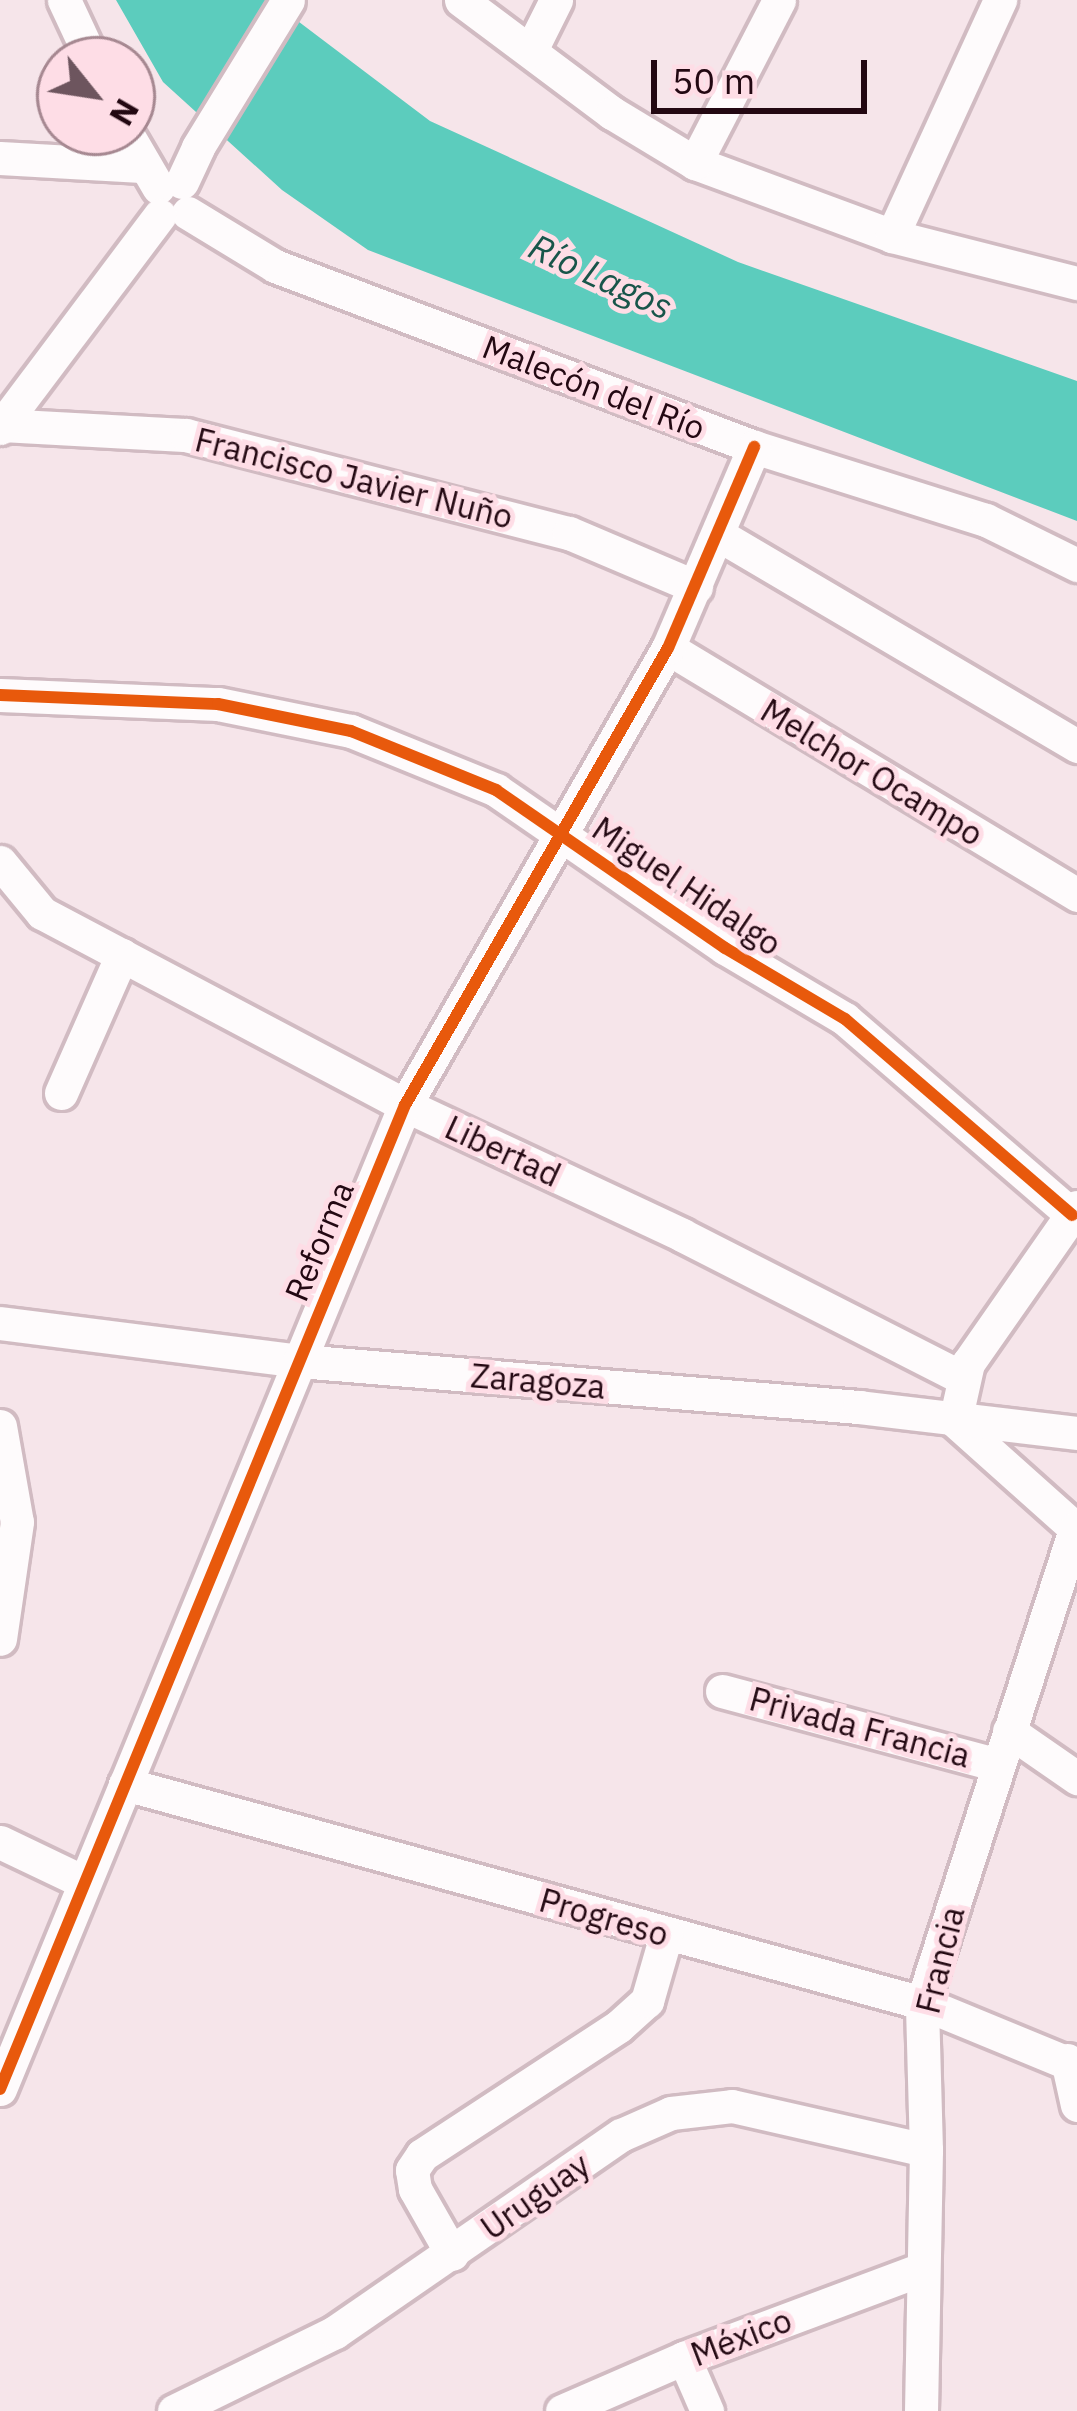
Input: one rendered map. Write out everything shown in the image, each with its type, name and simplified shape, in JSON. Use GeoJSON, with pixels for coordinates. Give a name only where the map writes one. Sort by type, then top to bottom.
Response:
{"type":"FeatureCollection","features":[{"type":"Feature","properties":{"kind":"street"},"geometry":{"type":"LineString","coordinates":[[64,0],[81,36]]}},
{"type":"Feature","properties":{"kind":"street"},"geometry":{"type":"LineString","coordinates":[[0,426],[198,147],[288,0]]}},
{"type":"Feature","properties":{"kind":"street"},"geometry":{"type":"LineString","coordinates":[[461,0],[612,113],[695,163],[892,236],[1077,283]]}},
{"type":"Feature","properties":{"kind":"street"},"geometry":{"type":"LineString","coordinates":[[532,50],[556,0]]}},
{"type":"Feature","properties":{"kind":"street"},"geometry":{"type":"LineString","coordinates":[[695,163],[779,0]]}},
{"type":"Feature","properties":{"kind":"street"},"geometry":{"type":"LineString","coordinates":[[892,236],[1000,0]]}},
{"type":"Feature","properties":{"kind":"street"},"geometry":{"type":"LineString","coordinates":[[142,156],[166,193]]}},
{"type":"Feature","properties":{"kind":"street"},"geometry":{"type":"LineString","coordinates":[[0,158],[166,193]]}},
{"type":"Feature","properties":{"kind":"street","name":"Malecón del Río"},"geometry":{"type":"LineString","coordinates":[[166,193],[275,266],[754,447],[986,520],[1077,565]]}},
{"type":"Feature","properties":{"kind":"street","name":"Francisco Javier Nuño"},"geometry":{"type":"LineString","coordinates":[[0,426],[186,435],[569,532],[696,586]]}},
{"type":"Feature","properties":{"kind":"street","name":"Reforma"},"geometry":{"type":"LineString","coordinates":[[0,2089],[405,1105],[668,648],[754,447]]}},
{"type":"Feature","properties":{"kind":"street"},"geometry":{"type":"LineString","coordinates":[[719,535],[1077,746]]}},
{"type":"Feature","properties":{"kind":"street","name":"Melchor Ocampo"},"geometry":{"type":"LineString","coordinates":[[668,648],[1077,895]]}},
{"type":"Feature","properties":{"kind":"street","name":"Miguel Hidalgo"},"geometry":{"type":"LineString","coordinates":[[0,695],[218,704],[351,731],[496,790],[725,948],[845,1019],[1075,1214]]}},
{"type":"Feature","properties":{"kind":"street","name":"Libertad"},"geometry":{"type":"LineString","coordinates":[[0,862],[42,913],[122,956],[405,1105],[682,1235],[963,1378]]}},
{"type":"Feature","properties":{"kind":"street"},"geometry":{"type":"LineString","coordinates":[[61,1093],[122,956]]}},
{"type":"Feature","properties":{"kind":"street"},"geometry":{"type":"LineString","coordinates":[[1075,1214],[968,1363],[955,1421],[1076,1529]]}},
{"type":"Feature","properties":{"kind":"street","name":"Zaragoza"},"geometry":{"type":"LineString","coordinates":[[0,1323],[298,1361],[859,1407],[1077,1433]]}},
{"type":"Feature","properties":{"kind":"street"},"geometry":{"type":"LineString","coordinates":[[0,1426],[16,1522],[0,1639]]}},
{"type":"Feature","properties":{"kind":"street","name":"Francia"},"geometry":{"type":"LineString","coordinates":[[921,2411],[926,2150],[922,2003],[1076,1529]]}},
{"type":"Feature","properties":{"kind":"street","name":"Privada Francia"},"geometry":{"type":"LineString","coordinates":[[722,1691],[998,1765]]}},
{"type":"Feature","properties":{"kind":"street"},"geometry":{"type":"LineString","coordinates":[[1009,1731],[1077,1778]]}},
{"type":"Feature","properties":{"kind":"street","name":"Progreso"},"geometry":{"type":"LineString","coordinates":[[125,1784],[922,2003],[1072,2063]]}},
{"type":"Feature","properties":{"kind":"street"},"geometry":{"type":"LineString","coordinates":[[0,1841],[84,1882]]}},
{"type":"Feature","properties":{"kind":"street"},"geometry":{"type":"LineString","coordinates":[[452,2254],[415,2189],[412,2170],[422,2155],[619,2026],[647,2001],[666,1935]]}},
{"type":"Feature","properties":{"kind":"street"},"geometry":{"type":"LineString","coordinates":[[1072,2063],[1077,2104]]}},
{"type":"Feature","properties":{"kind":"street","name":"Uruguay"},"geometry":{"type":"LineString","coordinates":[[174,2411],[335,2332],[622,2135],[670,2113],[732,2106],[926,2150]]}},
{"type":"Feature","properties":{"kind":"street","name":"México"},"geometry":{"type":"LineString","coordinates":[[562,2411],[684,2358],[922,2269]]}},
{"type":"Feature","properties":{"kind":"street"},"geometry":{"type":"LineString","coordinates":[[684,2358],[707,2411]]}},
{"type":"Feature","properties":{"kind":"water","name":"Río Lagos"},"geometry":{"type":"Polygon","coordinates":[[[116,0],[270,0],[430,121],[738,262],[1077,381],[1077,521],[368,250],[282,190],[163,82],[156,70],[156,36],[137,36],[116,0]]]}},
{"type":"Feature","properties":{"kind":"cycle path"},"geometry":{"type":"LineString","coordinates":[[0,2089],[405,1105],[668,648],[754,447]]}},
{"type":"Feature","properties":{"kind":"cycle path"},"geometry":{"type":"LineString","coordinates":[[0,695],[218,704],[351,731],[496,790],[725,948],[845,1019],[1072,1215]]}}]}
